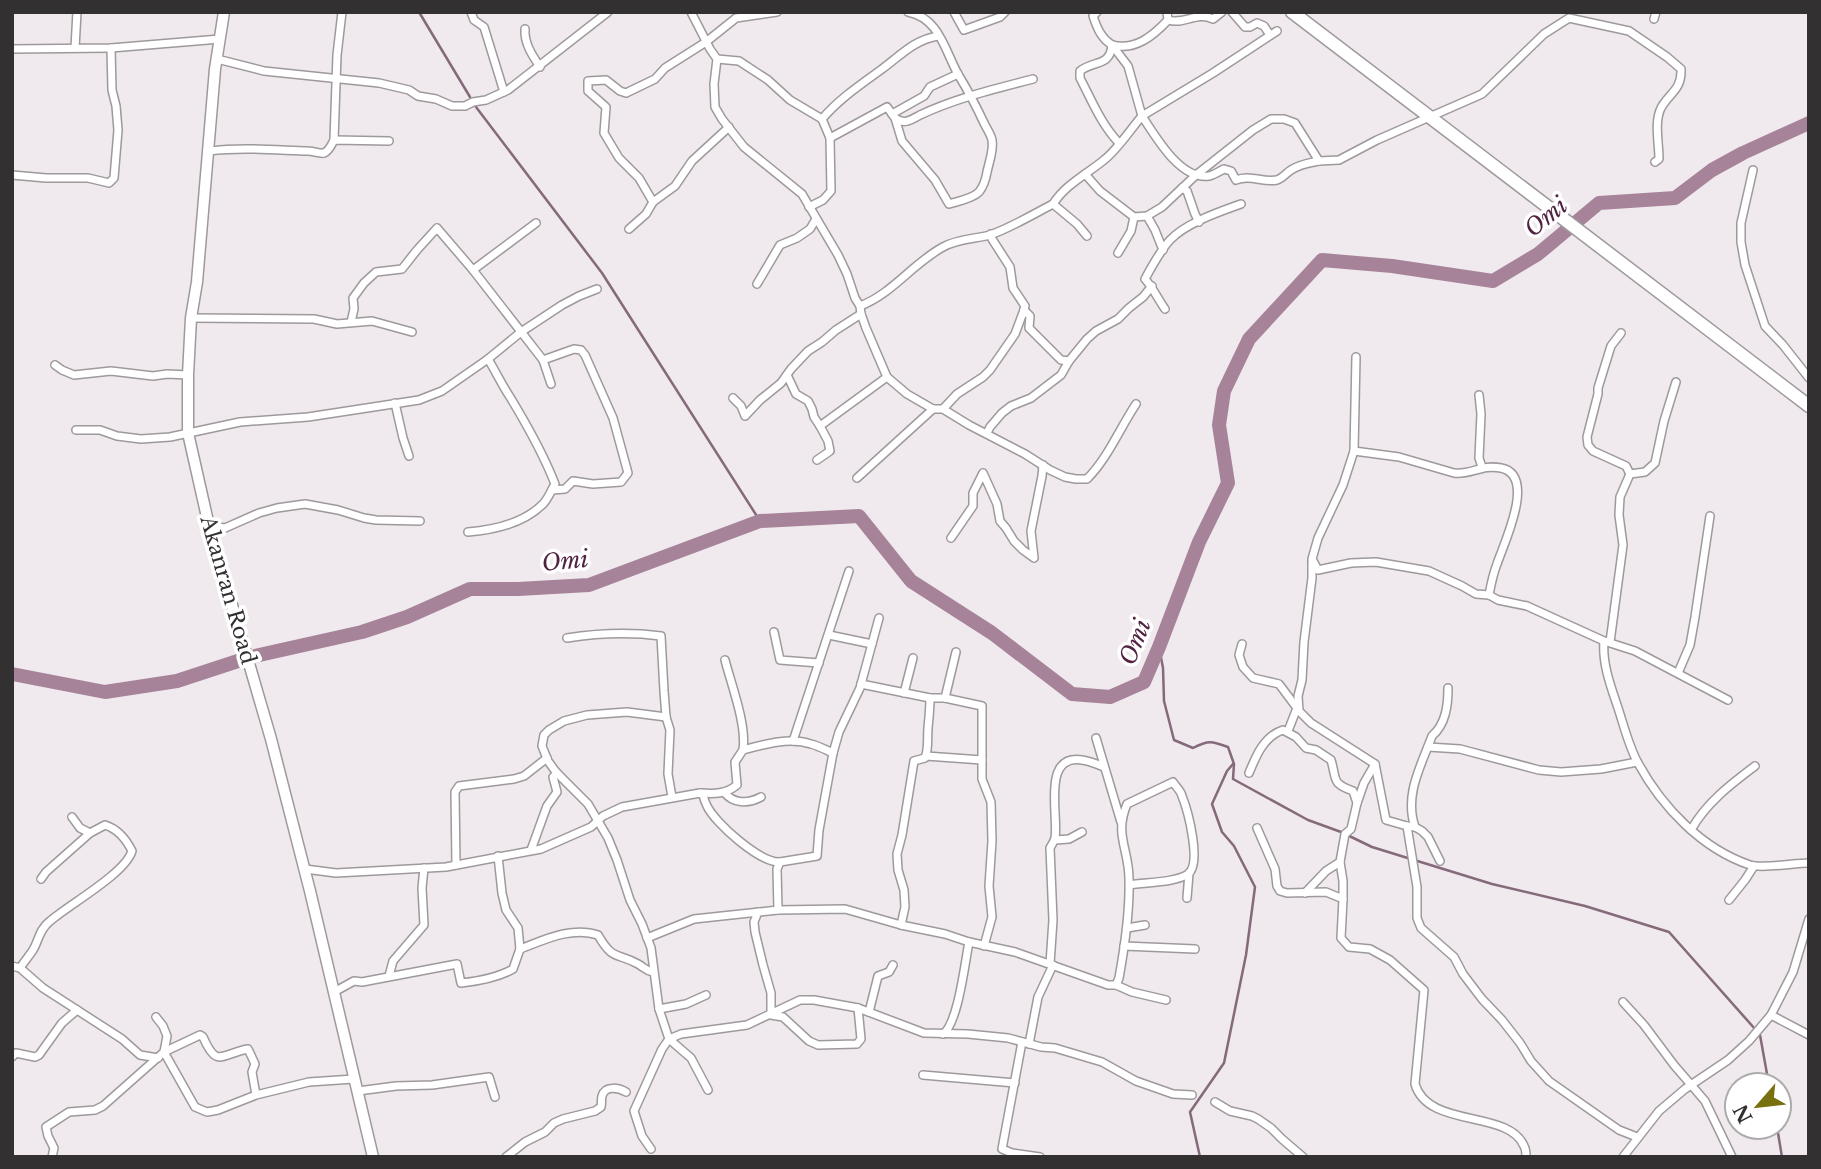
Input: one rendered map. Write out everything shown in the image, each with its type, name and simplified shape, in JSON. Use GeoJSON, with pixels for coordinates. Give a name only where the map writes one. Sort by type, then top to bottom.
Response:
{"type":"FeatureCollection","features":[{"type":"Feature","properties":{"kind":"highway"},"geometry":{"type":"LineString","coordinates":[[1292,12],[1809,406]]}},
{"type":"Feature","properties":{"kind":"main road","name":"Akanran Road"},"geometry":{"type":"LineString","coordinates":[[224,12],[217,59],[197,282],[191,318],[188,433],[209,526],[271,739],[305,869],[373,1157]]}},
{"type":"Feature","properties":{"kind":"street"},"geometry":{"type":"LineString","coordinates":[[75,48],[77,12]]}},
{"type":"Feature","properties":{"kind":"street"},"geometry":{"type":"LineString","coordinates":[[209,151],[234,148],[323,153],[328,151],[334,140],[335,79],[342,12]]}},
{"type":"Feature","properties":{"kind":"street"},"geometry":{"type":"LineString","coordinates":[[471,12],[474,20],[484,26],[504,92]]}},
{"type":"Feature","properties":{"kind":"street"},"geometry":{"type":"LineString","coordinates":[[217,59],[264,71],[379,83],[452,106],[465,106],[504,92],[608,12]]}},
{"type":"Feature","properties":{"kind":"street"},"geometry":{"type":"LineString","coordinates":[[691,12],[718,59],[713,84],[715,107],[744,147],[802,194],[847,274],[887,377],[907,394],[933,408],[943,409],[1043,466],[1065,477],[1076,479],[1087,479],[1109,450],[1136,404]]}},
{"type":"Feature","properties":{"kind":"street"},"geometry":{"type":"LineString","coordinates":[[653,202],[639,178],[619,158],[604,133],[606,107],[589,91],[588,81],[606,80],[626,93],[655,79],[665,68],[706,42],[736,18],[777,12]]}},
{"type":"Feature","properties":{"kind":"street"},"geometry":{"type":"LineString","coordinates":[[830,138],[887,107],[902,141],[935,180],[948,204],[967,199],[979,192],[985,179],[992,139],[972,96],[930,21],[908,12]]}},
{"type":"Feature","properties":{"kind":"street"},"geometry":{"type":"LineString","coordinates":[[954,12],[964,30],[1000,17],[1005,12]]}},
{"type":"Feature","properties":{"kind":"street"},"geometry":{"type":"LineString","coordinates":[[1097,12],[1093,16],[1100,34],[1128,66],[1142,117],[1171,157],[1195,175],[1211,176],[1224,169],[1231,171],[1236,180],[1244,177],[1279,179],[1304,163],[1339,160],[1377,140],[1482,94],[1544,34],[1569,18],[1629,31],[1681,69],[1682,79],[1661,109],[1657,122],[1659,159],[1655,162]]}},
{"type":"Feature","properties":{"kind":"street"},"geometry":{"type":"LineString","coordinates":[[1112,45],[1131,47],[1158,31],[1168,16],[1176,22],[1203,15],[1213,19],[1222,12]]}},
{"type":"Feature","properties":{"kind":"street"},"geometry":{"type":"LineString","coordinates":[[733,398],[741,406],[745,416],[781,383],[808,351],[880,294],[890,290],[921,262],[944,246],[991,234],[1053,204],[1069,186],[1107,158],[1142,117],[1273,33],[1257,23],[1245,27],[1233,12]]}},
{"type":"Feature","properties":{"kind":"street"},"geometry":{"type":"LineString","coordinates":[[525,29],[524,37],[530,52],[540,66]]}},
{"type":"Feature","properties":{"kind":"street"},"geometry":{"type":"LineString","coordinates":[[822,119],[835,103],[891,63],[905,49],[927,38],[938,36]]}},
{"type":"Feature","properties":{"kind":"street"},"geometry":{"type":"LineString","coordinates":[[12,49],[111,48],[220,39]]}},
{"type":"Feature","properties":{"kind":"street"},"geometry":{"type":"LineString","coordinates":[[1112,45],[1109,57],[1084,67],[1080,71],[1080,78],[1100,118],[1119,143]]}},
{"type":"Feature","properties":{"kind":"street"},"geometry":{"type":"LineString","coordinates":[[12,175],[88,178],[109,183],[114,178],[118,130],[112,90],[111,48]]}},
{"type":"Feature","properties":{"kind":"street"},"geometry":{"type":"LineString","coordinates":[[718,59],[739,61],[768,80],[790,100],[822,119],[830,138],[831,191],[823,201],[809,207]]}},
{"type":"Feature","properties":{"kind":"street"},"geometry":{"type":"LineString","coordinates":[[893,116],[924,96],[930,87],[958,74]]}},
{"type":"Feature","properties":{"kind":"street"},"geometry":{"type":"LineString","coordinates":[[893,116],[900,122],[909,121],[939,106],[1033,79]]}},
{"type":"Feature","properties":{"kind":"street"},"geometry":{"type":"LineString","coordinates":[[1086,174],[1100,191],[1134,217],[1147,216],[1162,207],[1195,175],[1271,119],[1284,119],[1295,123],[1319,161]]}},
{"type":"Feature","properties":{"kind":"street"},"geometry":{"type":"LineString","coordinates":[[629,229],[646,214],[653,202],[675,186],[692,161],[729,127]]}},
{"type":"Feature","properties":{"kind":"street"},"geometry":{"type":"LineString","coordinates":[[334,140],[388,141]]}},
{"type":"Feature","properties":{"kind":"street"},"geometry":{"type":"LineString","coordinates":[[1753,170],[1741,223],[1745,265],[1765,326],[1809,378]]}},
{"type":"Feature","properties":{"kind":"street"},"geometry":{"type":"LineString","coordinates":[[1182,188],[1187,191],[1199,222]]}},
{"type":"Feature","properties":{"kind":"street"},"geometry":{"type":"LineString","coordinates":[[1053,204],[1087,236]]}},
{"type":"Feature","properties":{"kind":"street"},"geometry":{"type":"LineString","coordinates":[[1165,309],[1145,279],[1163,250],[1171,239],[1199,222],[1241,204]]}},
{"type":"Feature","properties":{"kind":"street"},"geometry":{"type":"LineString","coordinates":[[1147,216],[1163,250]]}},
{"type":"Feature","properties":{"kind":"street"},"geometry":{"type":"LineString","coordinates":[[1118,253],[1131,231],[1134,217]]}},
{"type":"Feature","properties":{"kind":"street"},"geometry":{"type":"LineString","coordinates":[[757,285],[780,245],[810,229],[816,219]]}},
{"type":"Feature","properties":{"kind":"street"},"geometry":{"type":"LineString","coordinates":[[473,270],[536,223]]}},
{"type":"Feature","properties":{"kind":"street"},"geometry":{"type":"LineString","coordinates":[[351,322],[354,298],[364,283],[376,272],[402,269],[437,228],[543,360],[551,384]]}},
{"type":"Feature","properties":{"kind":"street"},"geometry":{"type":"LineString","coordinates":[[943,409],[957,394],[984,377],[990,370],[1015,334],[1024,310],[1025,306],[1013,288],[1010,267],[991,234]]}},
{"type":"Feature","properties":{"kind":"street"},"geometry":{"type":"LineString","coordinates":[[987,433],[1011,406],[1031,398],[1061,376],[1087,339],[1118,319],[1152,286]]}},
{"type":"Feature","properties":{"kind":"street"},"geometry":{"type":"LineString","coordinates":[[76,430],[100,430],[117,436],[141,439],[240,422],[308,417],[429,397],[442,391],[562,305],[597,289]]}},
{"type":"Feature","properties":{"kind":"street"},"geometry":{"type":"LineString","coordinates":[[1024,310],[1030,316],[1028,328],[1061,360],[1069,361]]}},
{"type":"Feature","properties":{"kind":"street"},"geometry":{"type":"LineString","coordinates":[[191,318],[314,319],[337,324],[372,321],[412,332]]}},
{"type":"Feature","properties":{"kind":"street"},"geometry":{"type":"LineString","coordinates":[[1621,333],[1611,346],[1587,437],[1588,445],[1593,451],[1626,466],[1630,474]]}},
{"type":"Feature","properties":{"kind":"street"},"geometry":{"type":"LineString","coordinates":[[543,360],[574,349],[581,350],[585,355],[613,418],[628,473],[621,482],[593,484],[573,481],[565,489],[552,490]]}},
{"type":"Feature","properties":{"kind":"street"},"geometry":{"type":"LineString","coordinates":[[1288,732],[1298,709],[1312,559],[1354,451],[1356,357]]}},
{"type":"Feature","properties":{"kind":"street"},"geometry":{"type":"LineString","coordinates":[[468,532],[486,531],[524,517],[542,505],[555,484],[521,412],[488,359]]}},
{"type":"Feature","properties":{"kind":"street"},"geometry":{"type":"LineString","coordinates":[[55,365],[74,375],[111,371],[153,376],[188,375]]}},
{"type":"Feature","properties":{"kind":"street"},"geometry":{"type":"LineString","coordinates":[[787,375],[796,394],[808,401],[828,442],[830,452],[817,460]]}},
{"type":"Feature","properties":{"kind":"street"},"geometry":{"type":"LineString","coordinates":[[820,426],[887,377]]}},
{"type":"Feature","properties":{"kind":"street"},"geometry":{"type":"LineString","coordinates":[[1630,474],[1645,472],[1655,463],[1676,382]]}},
{"type":"Feature","properties":{"kind":"street"},"geometry":{"type":"LineString","coordinates":[[1479,395],[1479,458],[1482,467]]}},
{"type":"Feature","properties":{"kind":"street"},"geometry":{"type":"LineString","coordinates":[[395,403],[409,456]]}},
{"type":"Feature","properties":{"kind":"street"},"geometry":{"type":"LineString","coordinates":[[857,478],[933,408]]}},
{"type":"Feature","properties":{"kind":"street"},"geometry":{"type":"LineString","coordinates":[[1354,451],[1399,457],[1463,474],[1482,467],[1504,468],[1514,474],[1518,483],[1512,525],[1496,566],[1489,596]]}},
{"type":"Feature","properties":{"kind":"street"},"geometry":{"type":"LineString","coordinates":[[951,537],[973,506],[973,493],[983,473],[996,504],[999,521],[1014,541],[1034,558],[1031,531],[1043,466]]}},
{"type":"Feature","properties":{"kind":"street"},"geometry":{"type":"LineString","coordinates":[[1630,474],[1620,497],[1619,515],[1623,545],[1603,654],[1612,691],[1637,762],[1662,801],[1691,830],[1725,854],[1754,866],[1809,863]]}},
{"type":"Feature","properties":{"kind":"street"},"geometry":{"type":"LineString","coordinates":[[209,526],[225,528],[259,513],[305,504],[376,520],[420,522]]}},
{"type":"Feature","properties":{"kind":"street"},"geometry":{"type":"LineString","coordinates":[[1678,673],[1690,645],[1696,617],[1710,516]]}},
{"type":"Feature","properties":{"kind":"street"},"geometry":{"type":"LineString","coordinates":[[1312,559],[1318,570],[1376,562],[1429,571],[1476,594],[1527,606],[1607,642],[1635,651],[1728,700]]}},
{"type":"Feature","properties":{"kind":"street"},"geometry":{"type":"LineString","coordinates":[[793,741],[849,570]]}},
{"type":"Feature","properties":{"kind":"street"},"geometry":{"type":"LineString","coordinates":[[700,793],[718,821],[758,855],[775,863],[817,856],[833,753],[839,732],[861,684],[879,618]]}},
{"type":"Feature","properties":{"kind":"street"},"geometry":{"type":"LineString","coordinates":[[774,632],[780,660],[819,663]]}},
{"type":"Feature","properties":{"kind":"street"},"geometry":{"type":"LineString","coordinates":[[567,638],[620,633],[662,636],[666,717],[670,730],[668,774],[672,797]]}},
{"type":"Feature","properties":{"kind":"street"},"geometry":{"type":"LineString","coordinates":[[829,635],[872,644]]}},
{"type":"Feature","properties":{"kind":"street"},"geometry":{"type":"LineString","coordinates":[[1242,644],[1239,655],[1243,667],[1254,678],[1279,684],[1311,723],[1376,764],[1386,820],[1411,827],[1428,837],[1440,861]]}},
{"type":"Feature","properties":{"kind":"street"},"geometry":{"type":"LineString","coordinates":[[945,698],[956,652]]}},
{"type":"Feature","properties":{"kind":"street"},"geometry":{"type":"LineString","coordinates":[[904,694],[913,658]]}},
{"type":"Feature","properties":{"kind":"street"},"geometry":{"type":"LineString","coordinates":[[305,869],[335,873],[456,865],[541,849],[591,827],[603,816],[622,807],[672,797],[730,791],[737,785],[736,762],[744,743],[741,717],[725,660]]}},
{"type":"Feature","properties":{"kind":"street"},"geometry":{"type":"LineString","coordinates":[[861,684],[904,694],[945,698],[982,706],[982,783],[991,803],[992,841],[989,886],[992,917],[984,946]]}},
{"type":"Feature","properties":{"kind":"street"},"geometry":{"type":"LineString","coordinates":[[1448,688],[1448,707],[1417,772],[1412,791],[1411,827],[1421,928],[1454,957],[1462,974],[1549,1081],[1619,1130],[1637,1137]]}},
{"type":"Feature","properties":{"kind":"street"},"geometry":{"type":"LineString","coordinates":[[926,756],[930,698]]}},
{"type":"Feature","properties":{"kind":"street"},"geometry":{"type":"LineString","coordinates":[[666,717],[627,712],[587,715],[564,721],[549,730],[544,735],[542,746],[557,773],[588,804],[613,849],[630,900],[651,948],[659,1009],[669,1039],[691,1058],[708,1090]]}},
{"type":"Feature","properties":{"kind":"street"},"geometry":{"type":"LineString","coordinates":[[1249,773],[1263,745],[1279,730],[1288,732],[1306,748],[1316,750],[1331,760],[1336,783],[1353,791],[1357,803]]}},
{"type":"Feature","properties":{"kind":"street"},"geometry":{"type":"LineString","coordinates":[[1096,738],[1121,823],[1122,844],[1130,875],[1127,928],[1116,985]]}},
{"type":"Feature","properties":{"kind":"street"},"geometry":{"type":"LineString","coordinates":[[743,750],[762,744],[793,741],[810,743],[833,753]]}},
{"type":"Feature","properties":{"kind":"street"},"geometry":{"type":"LineString","coordinates":[[1428,747],[1460,749],[1539,770],[1561,772],[1601,769],[1637,762]]}},
{"type":"Feature","properties":{"kind":"street"},"geometry":{"type":"LineString","coordinates":[[901,925],[905,907],[897,854],[914,761],[926,756],[982,760]]}},
{"type":"Feature","properties":{"kind":"street"},"geometry":{"type":"LineString","coordinates":[[456,865],[455,792],[459,786],[524,776],[547,758]]}},
{"type":"Feature","properties":{"kind":"street"},"geometry":{"type":"LineString","coordinates":[[1040,1157],[1002,1149],[1025,1043],[1038,997],[1051,965],[1054,928],[1050,848],[1055,840],[1053,798],[1058,770],[1067,761],[1081,760],[1104,766]]}},
{"type":"Feature","properties":{"kind":"street"},"geometry":{"type":"LineString","coordinates":[[1376,764],[1364,783],[1352,829],[1345,834],[1340,862],[1343,881],[1341,938],[1349,947],[1370,949],[1391,960],[1424,990],[1415,1084],[1418,1094],[1425,1102],[1446,1112],[1508,1130],[1517,1136],[1524,1146],[1526,1157]]}},
{"type":"Feature","properties":{"kind":"street"},"geometry":{"type":"LineString","coordinates":[[1691,830],[1710,805],[1755,766]]}},
{"type":"Feature","properties":{"kind":"street"},"geometry":{"type":"LineString","coordinates":[[531,850],[547,806],[557,792],[553,778],[557,773]]}},
{"type":"Feature","properties":{"kind":"street"},"geometry":{"type":"LineString","coordinates":[[1121,823],[1127,804],[1173,782],[1182,794],[1191,829],[1194,862],[1189,873],[1187,898]]}},
{"type":"Feature","properties":{"kind":"street"},"geometry":{"type":"LineString","coordinates":[[724,792],[738,802],[753,801],[761,797]]}},
{"type":"Feature","properties":{"kind":"street"},"geometry":{"type":"LineString","coordinates":[[72,817],[80,828],[90,833]]}},
{"type":"Feature","properties":{"kind":"street"},"geometry":{"type":"LineString","coordinates":[[41,879],[90,833],[105,825],[127,840],[132,851],[129,859],[48,922],[39,933],[34,947],[16,967],[43,988],[122,1039],[139,1055],[161,1055]]}},
{"type":"Feature","properties":{"kind":"street"},"geometry":{"type":"LineString","coordinates":[[1257,828],[1275,869],[1280,891],[1326,892],[1343,899]]}},
{"type":"Feature","properties":{"kind":"street"},"geometry":{"type":"LineString","coordinates":[[1055,840],[1069,839],[1082,832]]}},
{"type":"Feature","properties":{"kind":"street"},"geometry":{"type":"LineString","coordinates":[[334,992],[354,981],[362,982],[457,964],[461,983],[484,980],[513,969],[520,949],[518,928],[506,910],[498,856]]}},
{"type":"Feature","properties":{"kind":"street"},"geometry":{"type":"LineString","coordinates":[[778,910],[780,862]]}},
{"type":"Feature","properties":{"kind":"street"},"geometry":{"type":"LineString","coordinates":[[1305,893],[1326,871],[1340,862]]}},
{"type":"Feature","properties":{"kind":"street"},"geometry":{"type":"LineString","coordinates":[[1729,900],[1754,866]]}},
{"type":"Feature","properties":{"kind":"street"},"geometry":{"type":"LineString","coordinates":[[389,976],[393,961],[424,925],[424,868]]}},
{"type":"Feature","properties":{"kind":"street"},"geometry":{"type":"LineString","coordinates":[[1129,885],[1186,876],[1189,873]]}},
{"type":"Feature","properties":{"kind":"street"},"geometry":{"type":"LineString","coordinates":[[647,938],[694,919],[778,910],[845,909],[1015,952],[1108,985],[1166,1000]]}},
{"type":"Feature","properties":{"kind":"street"},"geometry":{"type":"LineString","coordinates":[[758,912],[754,922],[755,932],[771,993],[771,1015]]}},
{"type":"Feature","properties":{"kind":"street"},"geometry":{"type":"LineString","coordinates":[[1623,1157],[1659,1111],[1728,1060],[1771,1015],[1793,972],[1809,919]]}},
{"type":"Feature","properties":{"kind":"street"},"geometry":{"type":"LineString","coordinates":[[1127,928],[1145,925]]}},
{"type":"Feature","properties":{"kind":"street"},"geometry":{"type":"LineString","coordinates":[[520,949],[558,935],[590,932],[598,935],[606,949],[614,955],[641,965],[646,971],[653,971]]}},
{"type":"Feature","properties":{"kind":"street"},"geometry":{"type":"LineString","coordinates":[[943,1034],[948,1030],[958,1001],[969,942]]}},
{"type":"Feature","properties":{"kind":"street"},"geometry":{"type":"LineString","coordinates":[[1124,946],[1195,949]]}},
{"type":"Feature","properties":{"kind":"street"},"geometry":{"type":"LineString","coordinates":[[869,1012],[878,976],[889,972],[893,965]]}},
{"type":"Feature","properties":{"kind":"street"},"geometry":{"type":"LineString","coordinates":[[659,1009],[686,1004],[706,995]]}},
{"type":"Feature","properties":{"kind":"street"},"geometry":{"type":"LineString","coordinates":[[651,1149],[642,1136],[634,1111],[669,1039],[681,1034],[747,1025],[800,1000],[858,1008],[924,1033],[1008,1038],[1055,1048],[1102,1062],[1136,1081],[1173,1094],[1192,1095]]}},
{"type":"Feature","properties":{"kind":"street"},"geometry":{"type":"LineString","coordinates":[[1622,1002],[1705,1101],[1732,1157]]}},
{"type":"Feature","properties":{"kind":"street"},"geometry":{"type":"LineString","coordinates":[[771,1015],[783,1017],[809,1041],[818,1045],[846,1045],[857,1044],[861,1039],[858,1008]]}},
{"type":"Feature","properties":{"kind":"street"},"geometry":{"type":"LineString","coordinates":[[13,1054],[35,1057],[39,1055],[62,1023],[77,1010]]}},
{"type":"Feature","properties":{"kind":"street"},"geometry":{"type":"LineString","coordinates":[[1771,1015],[1809,1035]]}},
{"type":"Feature","properties":{"kind":"street"},"geometry":{"type":"LineString","coordinates":[[156,1017],[167,1036],[161,1055]]}},
{"type":"Feature","properties":{"kind":"street"},"geometry":{"type":"LineString","coordinates":[[52,1157],[54,1148],[46,1127],[69,1112],[95,1110],[103,1106],[161,1055],[200,1035],[210,1053],[216,1057],[248,1049],[255,1064],[252,1072],[256,1096]]}},
{"type":"Feature","properties":{"kind":"street"},"geometry":{"type":"LineString","coordinates":[[161,1055],[195,1107],[207,1112],[309,1082],[354,1079]]}},
{"type":"Feature","properties":{"kind":"street"},"geometry":{"type":"LineString","coordinates":[[923,1074],[1015,1083]]}},
{"type":"Feature","properties":{"kind":"street"},"geometry":{"type":"LineString","coordinates":[[358,1091],[489,1077],[495,1097]]}},
{"type":"Feature","properties":{"kind":"street"},"geometry":{"type":"LineString","coordinates":[[506,1157],[525,1142],[545,1132],[554,1123],[595,1111],[601,1107],[602,1095],[610,1088],[626,1092]]}},
{"type":"Feature","properties":{"kind":"street"},"geometry":{"type":"LineString","coordinates":[[1215,1102],[1230,1111],[1258,1119],[1303,1157]]}},
{"type":"Feature","properties":{"kind":"waterway"},"geometry":{"type":"LineString","coordinates":[[419,12],[470,97]]}},
{"type":"Feature","properties":{"kind":"waterway"},"geometry":{"type":"LineString","coordinates":[[476,107],[602,273],[760,521]]}},
{"type":"Feature","properties":{"kind":"waterway","name":"Omi"},"geometry":{"type":"LineString","coordinates":[[255,656],[362,632],[407,617],[470,589],[589,585],[760,521],[859,516],[911,581],[992,633],[1072,694],[1110,697],[1144,682],[1199,542],[1228,483],[1219,425],[1224,391],[1249,339],[1322,260],[1392,266],[1493,281],[1538,254],[1599,203],[1675,198],[1712,170],[1809,123]]}},
{"type":"Feature","properties":{"kind":"waterway"},"geometry":{"type":"LineString","coordinates":[[1159,647],[1164,701],[1174,740],[1193,748],[1210,742],[1228,747],[1234,764],[1233,779],[1308,820],[1372,847],[1492,884],[1585,906],[1669,932],[1755,1029]]}},
{"type":"Feature","properties":{"kind":"waterway","name":"Omi"},"geometry":{"type":"LineString","coordinates":[[12,674],[105,692],[177,681],[241,660]]}},
{"type":"Feature","properties":{"kind":"waterway"},"geometry":{"type":"LineString","coordinates":[[1200,1157],[1190,1112],[1224,1063],[1246,955],[1255,887],[1234,846],[1222,832],[1212,804],[1233,764]]}},
{"type":"Feature","properties":{"kind":"waterway"},"geometry":{"type":"LineString","coordinates":[[1760,1035],[1766,1071]]}},
{"type":"Feature","properties":{"kind":"waterway"},"geometry":{"type":"LineString","coordinates":[[1779,1141],[1782,1157]]}}]}
